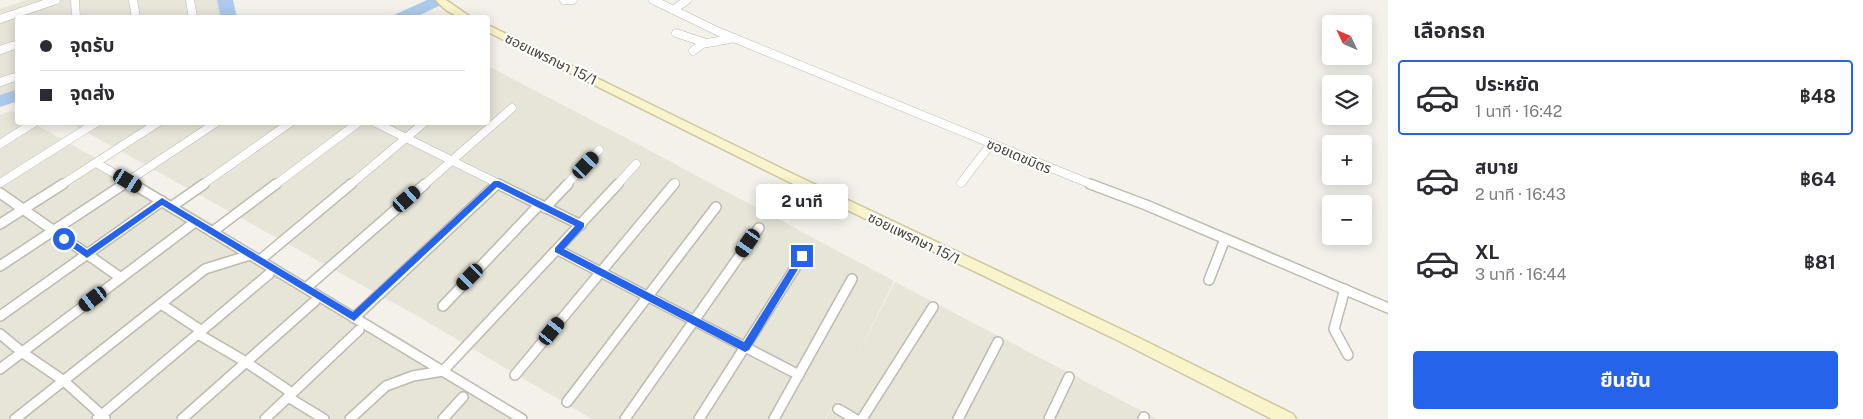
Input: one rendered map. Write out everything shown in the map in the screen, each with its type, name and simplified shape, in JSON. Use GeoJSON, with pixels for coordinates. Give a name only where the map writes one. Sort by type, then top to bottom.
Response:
{"type":"FeatureCollection","features":[{"type":"Feature","properties":{"kind":"street"},"geometry":{"type":"LineString","coordinates":[[19,15],[56,0]]}},
{"type":"Feature","properties":{"kind":"street"},"geometry":{"type":"LineString","coordinates":[[75,0],[76,15]]}},
{"type":"Feature","properties":{"kind":"street"},"geometry":{"type":"LineString","coordinates":[[133,0],[136,15]]}},
{"type":"Feature","properties":{"kind":"street"},"geometry":{"type":"LineString","coordinates":[[190,0],[192,15]]}},
{"type":"Feature","properties":{"kind":"street"},"geometry":{"type":"LineString","coordinates":[[442,0],[449,8],[461,15]]}},
{"type":"Feature","properties":{"kind":"street"},"geometry":{"type":"LineString","coordinates":[[564,0],[573,0]]}},
{"type":"Feature","properties":{"kind":"street","name":"ซอยเดชมิตร"},"geometry":{"type":"LineString","coordinates":[[653,0],[735,38],[991,144],[1146,205],[1388,308]]}},
{"type":"Feature","properties":{"kind":"street"},"geometry":{"type":"LineString","coordinates":[[673,10],[687,0]]}},
{"type":"Feature","properties":{"kind":"street"},"geometry":{"type":"LineString","coordinates":[[0,19],[15,16]]}},
{"type":"Feature","properties":{"kind":"street","name":"ซอยแพรกษา 15/1"},"geometry":{"type":"LineString","coordinates":[[490,29],[815,190],[1124,337],[1288,419]]}},
{"type":"Feature","properties":{"kind":"street"},"geometry":{"type":"LineString","coordinates":[[676,33],[706,44]]}},
{"type":"Feature","properties":{"kind":"street"},"geometry":{"type":"LineString","coordinates":[[693,51],[706,44],[735,38]]}},
{"type":"Feature","properties":{"kind":"street"},"geometry":{"type":"LineString","coordinates":[[0,50],[15,45]]}},
{"type":"Feature","properties":{"kind":"street"},"geometry":{"type":"LineString","coordinates":[[0,82],[15,77]]}},
{"type":"Feature","properties":{"kind":"street"},"geometry":{"type":"LineString","coordinates":[[306,288],[512,108]]}},
{"type":"Feature","properties":{"kind":"street"},"geometry":{"type":"LineString","coordinates":[[0,144],[30,125]]}},
{"type":"Feature","properties":{"kind":"street"},"geometry":{"type":"LineString","coordinates":[[0,183],[92,125]]}},
{"type":"Feature","properties":{"kind":"street"},"geometry":{"type":"LineString","coordinates":[[0,224],[154,125]]}},
{"type":"Feature","properties":{"kind":"street"},"geometry":{"type":"LineString","coordinates":[[0,266],[212,125]]}},
{"type":"Feature","properties":{"kind":"street"},"geometry":{"type":"LineString","coordinates":[[171,207],[287,125]]}},
{"type":"Feature","properties":{"kind":"street"},"geometry":{"type":"LineString","coordinates":[[212,232],[354,125]]}},
{"type":"Feature","properties":{"kind":"street"},"geometry":{"type":"LineString","coordinates":[[380,125],[581,225]]}},
{"type":"Feature","properties":{"kind":"street"},"geometry":{"type":"LineString","coordinates":[[260,260],[421,125]]}},
{"type":"Feature","properties":{"kind":"street"},"geometry":{"type":"LineString","coordinates":[[961,183],[991,144]]}},
{"type":"Feature","properties":{"kind":"street"},"geometry":{"type":"LineString","coordinates":[[443,306],[599,150]]}},
{"type":"Feature","properties":{"kind":"street"},"geometry":{"type":"LineString","coordinates":[[96,163],[522,419]]}},
{"type":"Feature","properties":{"kind":"street"},"geometry":{"type":"LineString","coordinates":[[350,419],[386,386],[413,376],[443,371],[558,250],[636,164]]}},
{"type":"Feature","properties":{"kind":"street"},"geometry":{"type":"LineString","coordinates":[[354,318],[496,184]]}},
{"type":"Feature","properties":{"kind":"street"},"geometry":{"type":"LineString","coordinates":[[515,375],[675,184]]}},
{"type":"Feature","properties":{"kind":"street"},"geometry":{"type":"LineString","coordinates":[[0,193],[121,278]]}},
{"type":"Feature","properties":{"kind":"street"},"geometry":{"type":"LineString","coordinates":[[0,316],[162,201]]}},
{"type":"Feature","properties":{"kind":"street"},"geometry":{"type":"LineString","coordinates":[[567,402],[716,207]]}},
{"type":"Feature","properties":{"kind":"street"},"geometry":{"type":"LineString","coordinates":[[0,369],[195,222]]}},
{"type":"Feature","properties":{"kind":"street"},"geometry":{"type":"LineString","coordinates":[[624,419],[759,228]]}},
{"type":"Feature","properties":{"kind":"street"},"geometry":{"type":"LineString","coordinates":[[1209,280],[1225,239]]}},
{"type":"Feature","properties":{"kind":"street"},"geometry":{"type":"LineString","coordinates":[[558,250],[799,375]]}},
{"type":"Feature","properties":{"kind":"street"},"geometry":{"type":"LineString","coordinates":[[15,419],[205,269],[250,255]]}},
{"type":"Feature","properties":{"kind":"street"},"geometry":{"type":"LineString","coordinates":[[698,419],[802,256]]}},
{"type":"Feature","properties":{"kind":"street"},"geometry":{"type":"LineString","coordinates":[[0,334],[23,353],[64,381],[102,418],[269,274]]}},
{"type":"Feature","properties":{"kind":"street"},"geometry":{"type":"LineString","coordinates":[[774,419],[852,279]]}},
{"type":"Feature","properties":{"kind":"street"},"geometry":{"type":"LineString","coordinates":[[1345,289],[1334,329],[1348,355]]}},
{"type":"Feature","properties":{"kind":"street"},"geometry":{"type":"LineString","coordinates":[[182,419],[315,301]]}},
{"type":"Feature","properties":{"kind":"street"},"geometry":{"type":"LineString","coordinates":[[161,304],[246,362],[324,419]]}},
{"type":"Feature","properties":{"kind":"street"},"geometry":{"type":"LineString","coordinates":[[862,419],[933,307]]}},
{"type":"Feature","properties":{"kind":"street"},"geometry":{"type":"LineString","coordinates":[[265,419],[358,330]]}},
{"type":"Feature","properties":{"kind":"street"},"geometry":{"type":"LineString","coordinates":[[958,419],[998,342]]}},
{"type":"Feature","properties":{"kind":"street"},"geometry":{"type":"LineString","coordinates":[[1049,419],[1069,377]]}},
{"type":"Feature","properties":{"kind":"street"},"geometry":{"type":"LineString","coordinates":[[443,419],[463,397]]}},
{"type":"Feature","properties":{"kind":"street"},"geometry":{"type":"LineString","coordinates":[[838,409],[854,419]]}},
{"type":"Feature","properties":{"kind":"shaded area"},"geometry":{"type":"Polygon","coordinates":[[[26,0],[232,0],[236,15],[15,15],[15,97],[0,103],[0,9],[26,0]]]}},
{"type":"Feature","properties":{"kind":"shaded area"},"geometry":{"type":"Polygon","coordinates":[[[490,67],[894,281],[851,367],[895,282],[1157,419],[826,419],[836,398],[825,419],[592,419],[414,314],[74,125],[490,125],[490,67]]]}},
{"type":"Feature","properties":{"kind":"shaded area"},"geometry":{"type":"Polygon","coordinates":[[[11,111],[15,113],[15,125],[37,125],[221,228],[228,248],[236,245],[238,264],[264,257],[414,346],[520,419],[0,419],[0,115],[11,111]]]}},
{"type":"Feature","properties":{"kind":"waterway"},"geometry":{"type":"LineString","coordinates":[[225,0],[228,15]]}},
{"type":"Feature","properties":{"kind":"waterway"},"geometry":{"type":"LineString","coordinates":[[407,15],[440,0]]}},
{"type":"Feature","properties":{"kind":"waterway"},"geometry":{"type":"LineString","coordinates":[[0,101],[15,96]]}},
{"type":"Feature","properties":{"kind":"route"},"geometry":{"type":"LineString","coordinates":[[64,239],[87,254],[162,201],[354,318],[496,184],[581,225],[558,250],[745,348],[802,256]]}}]}
